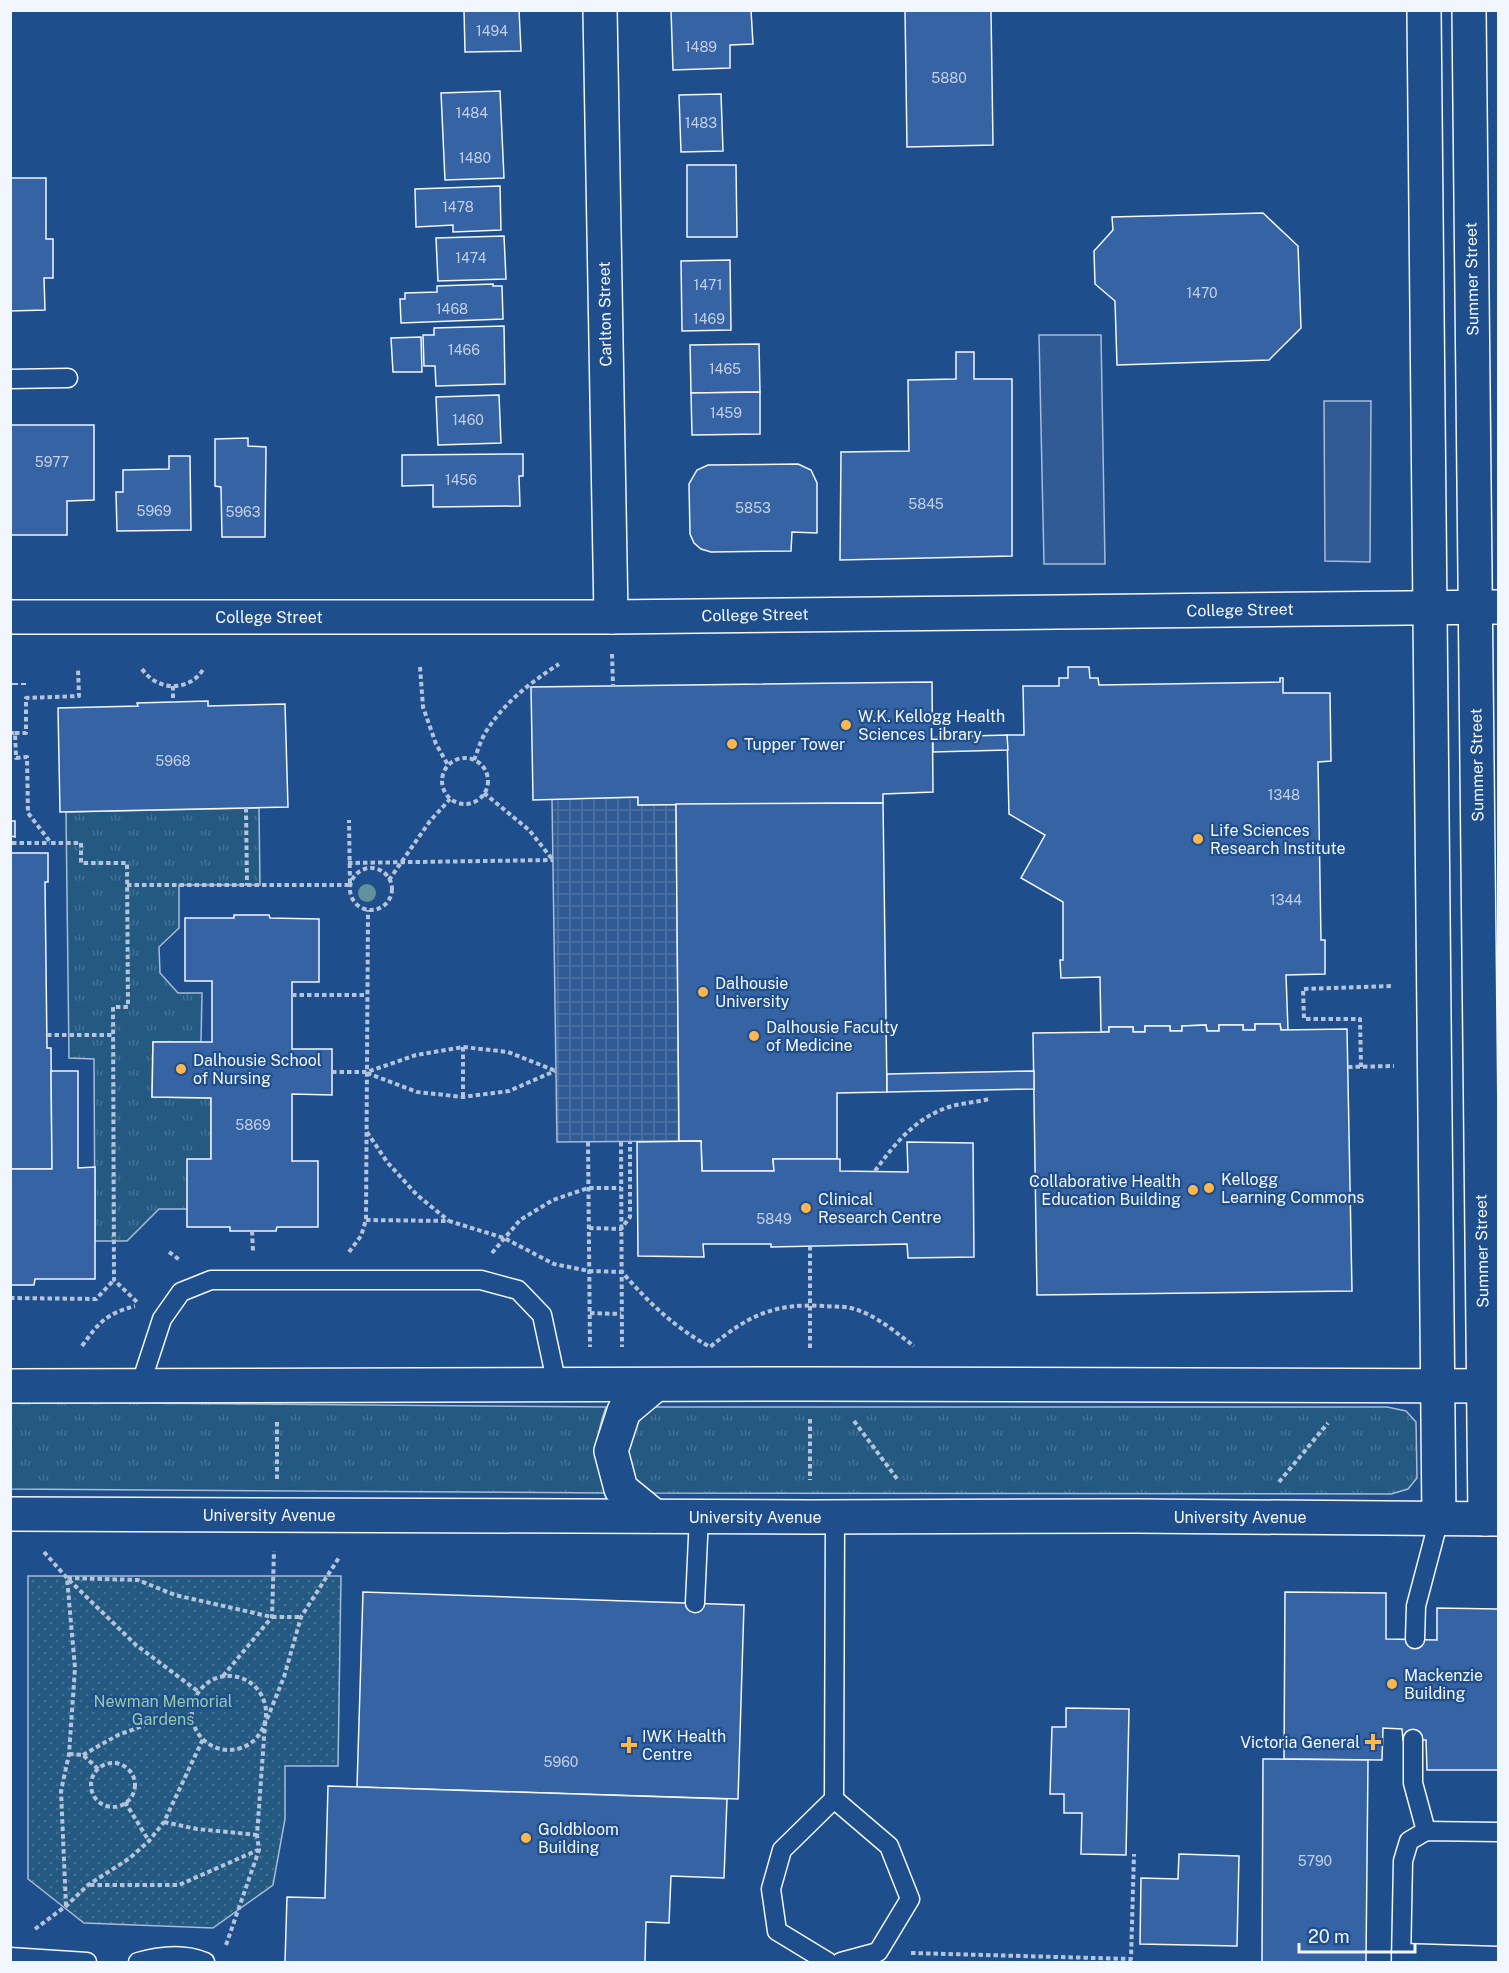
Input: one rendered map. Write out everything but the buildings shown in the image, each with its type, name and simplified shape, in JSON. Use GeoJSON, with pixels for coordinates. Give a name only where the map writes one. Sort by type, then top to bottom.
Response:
{"type":"FeatureCollection","features":[{"type":"Feature","properties":{"kind":"street","name":"Carlton Street"},"geometry":{"type":"LineString","coordinates":[[600,10],[611,617]]}},
{"type":"Feature","properties":{"kind":"street"},"geometry":{"type":"LineString","coordinates":[[1424,10],[1439,1519]]}},
{"type":"Feature","properties":{"kind":"street","name":"Summer Street"},"geometry":{"type":"LineString","coordinates":[[1469,10],[1487,607],[1492,1519]]}},
{"type":"Feature","properties":{"kind":"street","name":"College Street"},"geometry":{"type":"LineString","coordinates":[[10,617],[611,617],[1487,607]]}},
{"type":"Feature","properties":{"kind":"street"},"geometry":{"type":"LineString","coordinates":[[10,1386],[827,1384],[1491,1386]]}},
{"type":"Feature","properties":{"kind":"street"},"geometry":{"type":"LineString","coordinates":[[654,1516],[621,1489],[611,1451],[624,1411],[655,1385]]}},
{"type":"Feature","properties":{"kind":"street","name":"University Avenue"},"geometry":{"type":"LineString","coordinates":[[10,1514],[1249,1516],[1492,1519]]}},
{"type":"Feature","properties":{"kind":"lane"},"geometry":{"type":"LineString","coordinates":[[10,379],[68,378]]}},
{"type":"Feature","properties":{"kind":"lane"},"geometry":{"type":"LineString","coordinates":[[140,1386],[162,1319],[181,1292],[211,1280],[481,1280],[518,1290],[542,1315],[557,1385]]}},
{"type":"Feature","properties":{"kind":"lane"},"geometry":{"type":"LineString","coordinates":[[695,1603],[699,1516]]}},
{"type":"Feature","properties":{"kind":"lane"},"geometry":{"type":"LineString","coordinates":[[828,1962],[777,1931],[771,1889],[782,1850],[834,1799],[835,1517]]}},
{"type":"Feature","properties":{"kind":"lane"},"geometry":{"type":"LineString","coordinates":[[1415,1639],[1416,1606],[1439,1519]]}},
{"type":"Feature","properties":{"kind":"lane"},"geometry":{"type":"LineString","coordinates":[[1413,1739],[1413,1783],[1426,1832]]}},
{"type":"Feature","properties":{"kind":"lane"},"geometry":{"type":"LineString","coordinates":[[834,1799],[889,1846],[910,1899],[878,1952],[841,1962]]}},
{"type":"Feature","properties":{"kind":"lane"},"geometry":{"type":"LineString","coordinates":[[1498,1832],[1426,1832],[1409,1840],[1403,1861],[1401,1958],[1498,1956]]}},
{"type":"Feature","properties":{"kind":"lane"},"geometry":{"type":"LineString","coordinates":[[138,1962],[159,1956],[196,1958],[205,1962]]}},
{"type":"Feature","properties":{"kind":"lane"},"geometry":{"type":"LineString","coordinates":[[10,1957],[87,1962]]}},
{"type":"Feature","properties":{"kind":"path"},"geometry":{"type":"LineString","coordinates":[[474,760],[485,732],[507,704],[537,678],[560,664]]}},
{"type":"Feature","properties":{"kind":"path"},"geometry":{"type":"LineString","coordinates":[[420,667],[423,707],[436,744],[448,765]]}},
{"type":"Feature","properties":{"kind":"path"},"geometry":{"type":"LineString","coordinates":[[142,669],[148,678],[160,685],[173,686],[186,685],[198,678],[204,668]]}},
{"type":"Feature","properties":{"kind":"path"},"geometry":{"type":"LineString","coordinates":[[51,843],[28,813],[27,757],[16,758],[13,733],[26,733],[26,698],[79,696],[78,669]]}},
{"type":"Feature","properties":{"kind":"path"},"geometry":{"type":"LineString","coordinates":[[173,686],[173,702]]}},
{"type":"Feature","properties":{"kind":"path"},"geometry":{"type":"LineString","coordinates":[[460,759],[474,760],[480,764],[488,778],[484,793],[472,803],[465,804],[450,799],[442,786],[442,777],[448,765],[460,759]]}},
{"type":"Feature","properties":{"kind":"path"},"geometry":{"type":"LineString","coordinates":[[349,863],[554,860],[529,830],[484,793]]}},
{"type":"Feature","properties":{"kind":"path"},"geometry":{"type":"LineString","coordinates":[[389,880],[430,821],[450,799]]}},
{"type":"Feature","properties":{"kind":"path"},"geometry":{"type":"LineString","coordinates":[[246,808],[247,885]]}},
{"type":"Feature","properties":{"kind":"path"},"geometry":{"type":"LineString","coordinates":[[349,820],[350,891],[354,902],[362,908],[380,908],[392,893],[389,880],[380,870],[367,868],[356,874],[350,885]]}},
{"type":"Feature","properties":{"kind":"path"},"geometry":{"type":"LineString","coordinates":[[10,1298],[96,1299],[114,1280],[113,1007],[128,1007],[127,863],[81,863],[81,843],[12,843]]}},
{"type":"Feature","properties":{"kind":"path"},"geometry":{"type":"LineString","coordinates":[[127,885],[350,885]]}},
{"type":"Feature","properties":{"kind":"path"},"geometry":{"type":"LineString","coordinates":[[340,1256],[350,1252],[361,1236],[366,1220],[368,909]]}},
{"type":"Feature","properties":{"kind":"path"},"geometry":{"type":"LineString","coordinates":[[1361,1067],[1360,1019],[1304,1019],[1303,989],[1393,986]]}},
{"type":"Feature","properties":{"kind":"path"},"geometry":{"type":"LineString","coordinates":[[292,995],[366,995]]}},
{"type":"Feature","properties":{"kind":"path"},"geometry":{"type":"LineString","coordinates":[[47,1035],[113,1035]]}},
{"type":"Feature","properties":{"kind":"path"},"geometry":{"type":"LineString","coordinates":[[332,1072],[367,1072],[416,1055],[463,1047],[508,1052],[556,1071],[509,1091],[463,1097],[417,1092],[367,1072]]}},
{"type":"Feature","properties":{"kind":"path"},"geometry":{"type":"LineString","coordinates":[[463,1047],[463,1097]]}},
{"type":"Feature","properties":{"kind":"path"},"geometry":{"type":"LineString","coordinates":[[1348,1067],[1394,1066]]}},
{"type":"Feature","properties":{"kind":"path"},"geometry":{"type":"LineString","coordinates":[[875,1171],[897,1141],[922,1120],[952,1106],[989,1100]]}},
{"type":"Feature","properties":{"kind":"path"},"geometry":{"type":"LineString","coordinates":[[366,1130],[387,1162],[417,1195],[449,1221]]}},
{"type":"Feature","properties":{"kind":"path"},"geometry":{"type":"LineString","coordinates":[[588,1142],[590,1347]]}},
{"type":"Feature","properties":{"kind":"path"},"geometry":{"type":"LineString","coordinates":[[621,1142],[622,1347]]}},
{"type":"Feature","properties":{"kind":"path"},"geometry":{"type":"LineString","coordinates":[[621,1228],[630,1217],[630,1142]]}},
{"type":"Feature","properties":{"kind":"path"},"geometry":{"type":"LineString","coordinates":[[481,1280],[490,1255],[520,1220],[553,1200],[588,1188],[621,1188]]}},
{"type":"Feature","properties":{"kind":"path"},"geometry":{"type":"LineString","coordinates":[[366,1220],[449,1221],[504,1238],[554,1264],[589,1271],[622,1272],[646,1300],[682,1331],[710,1347],[736,1325],[770,1309],[809,1305],[851,1308],[884,1323],[914,1346]]}},
{"type":"Feature","properties":{"kind":"path"},"geometry":{"type":"LineString","coordinates":[[589,1228],[621,1228]]}},
{"type":"Feature","properties":{"kind":"path"},"geometry":{"type":"LineString","coordinates":[[252,1231],[253,1261]]}},
{"type":"Feature","properties":{"kind":"path"},"geometry":{"type":"LineString","coordinates":[[169,1252],[182,1262],[188,1262]]}},
{"type":"Feature","properties":{"kind":"path"},"geometry":{"type":"LineString","coordinates":[[177,1266],[182,1262]]}},
{"type":"Feature","properties":{"kind":"path"},"geometry":{"type":"LineString","coordinates":[[114,1280],[140,1305]]}},
{"type":"Feature","properties":{"kind":"path"},"geometry":{"type":"LineString","coordinates":[[136,1315],[140,1305]]}},
{"type":"Feature","properties":{"kind":"path"},"geometry":{"type":"LineString","coordinates":[[82,1346],[95,1328],[113,1312],[140,1305]]}},
{"type":"Feature","properties":{"kind":"path"},"geometry":{"type":"LineString","coordinates":[[590,1313],[621,1314]]}},
{"type":"Feature","properties":{"kind":"path"},"geometry":{"type":"LineString","coordinates":[[827,1384],[926,1516]]}},
{"type":"Feature","properties":{"kind":"path"},"geometry":{"type":"LineString","coordinates":[[1249,1516],[1360,1385]]}},
{"type":"Feature","properties":{"kind":"path"},"geometry":{"type":"LineString","coordinates":[[276,1386],[277,1515],[272,1617],[223,1676],[205,1685],[193,1704],[192,1716],[195,1729],[213,1747],[226,1750],[238,1749],[250,1744],[259,1735],[284,1677],[301,1617],[340,1556]]}},
{"type":"Feature","properties":{"kind":"path"},"geometry":{"type":"LineString","coordinates":[[41,1550],[136,1646],[199,1692]]}},
{"type":"Feature","properties":{"kind":"path"},"geometry":{"type":"LineString","coordinates":[[67,1578],[138,1581],[175,1595],[272,1617],[301,1617]]}},
{"type":"Feature","properties":{"kind":"path"},"geometry":{"type":"LineString","coordinates":[[66,1906],[61,1791],[69,1754],[75,1668],[67,1578]]}},
{"type":"Feature","properties":{"kind":"path"},"geometry":{"type":"LineString","coordinates":[[223,1676],[236,1676],[258,1688],[267,1711],[257,1835],[259,1850],[224,1951]]}},
{"type":"Feature","properties":{"kind":"path"},"geometry":{"type":"LineString","coordinates":[[69,1754],[83,1755],[118,1735],[159,1720],[192,1716]]}},
{"type":"Feature","properties":{"kind":"path"},"geometry":{"type":"LineString","coordinates":[[29,1933],[66,1906],[88,1885],[130,1858],[149,1841],[164,1822],[203,1739]]}},
{"type":"Feature","properties":{"kind":"path"},"geometry":{"type":"LineString","coordinates":[[83,1755],[98,1769]]}},
{"type":"Feature","properties":{"kind":"path"},"geometry":{"type":"LineString","coordinates":[[110,1762],[124,1765],[134,1776],[134,1791],[125,1802],[119,1807],[112,1808],[98,1802],[90,1789],[92,1775],[103,1764],[110,1762]]}},
{"type":"Feature","properties":{"kind":"path"},"geometry":{"type":"LineString","coordinates":[[125,1802],[149,1841]]}},
{"type":"Feature","properties":{"kind":"path"},"geometry":{"type":"LineString","coordinates":[[164,1822],[197,1829],[257,1835]]}},
{"type":"Feature","properties":{"kind":"path"},"geometry":{"type":"LineString","coordinates":[[88,1885],[179,1885],[259,1850]]}},
{"type":"Feature","properties":{"kind":"path"},"geometry":{"type":"LineString","coordinates":[[878,1952],[1131,1959],[1134,1854]]}},
{"type":"Feature","properties":{"kind":"green space"},"geometry":{"type":"Polygon","coordinates":[[[259,808],[260,885],[179,885],[179,928],[159,947],[160,973],[178,993],[202,993],[201,1042],[153,1042],[152,1097],[211,1098],[211,1159],[187,1209],[159,1209],[127,1241],[95,1241],[94,1059],[69,1058],[66,812],[259,808]]]}},
{"type":"Feature","properties":{"kind":"green space"},"geometry":{"type":"Polygon","coordinates":[[[11,1402],[606,1407],[599,1430],[597,1450],[599,1470],[606,1493],[11,1489],[11,1402]]]}},
{"type":"Feature","properties":{"kind":"green space"},"geometry":{"type":"Polygon","coordinates":[[[652,1407],[1387,1407],[1406,1411],[1416,1422],[1417,1478],[1408,1489],[1391,1494],[654,1493],[634,1478],[628,1460],[638,1416],[652,1407]]]}},
{"type":"Feature","properties":{"kind":"green space","name":"Newman Memorial Gardens"},"geometry":{"type":"Polygon","coordinates":[[[28,1576],[341,1576],[338,1766],[285,1766],[285,1819],[273,1885],[213,1928],[84,1923],[28,1879],[28,1576]]]}},
{"type":"Feature","properties":{"kind":"shaded area"},"geometry":{"type":"Polygon","coordinates":[[[1039,335],[1101,335],[1105,564],[1044,564],[1039,335]]]}},
{"type":"Feature","properties":{"kind":"shaded area"},"geometry":{"type":"Polygon","coordinates":[[[1324,401],[1371,401],[1370,562],[1325,561],[1324,401]]]}},
{"type":"Feature","properties":{"kind":"shaded area"},"geometry":{"type":"Polygon","coordinates":[[[638,797],[638,805],[676,804],[679,1141],[557,1142],[552,799],[638,797]]]}},
{"type":"Feature","properties":{"kind":"fence"},"geometry":{"type":"LineString","coordinates":[[10,684],[26,684]]}},
{"type":"Feature","properties":{"kind":"place","name":"W.K. Kellogg Health Sciences Library"},"geometry":{"type":"Point","coordinates":[846,725]}},
{"type":"Feature","properties":{"kind":"place","name":"Tupper Tower"},"geometry":{"type":"Point","coordinates":[732,744]}},
{"type":"Feature","properties":{"kind":"place","name":"Life Sciences Research Institute"},"geometry":{"type":"Point","coordinates":[1198,839]}},
{"type":"Feature","properties":{"kind":"place","name":"Dalhousie University"},"geometry":{"type":"Point","coordinates":[703,992]}},
{"type":"Feature","properties":{"kind":"place","name":"Dalhousie Faculty of Medicine"},"geometry":{"type":"Point","coordinates":[754,1036]}},
{"type":"Feature","properties":{"kind":"place","name":"Dalhousie School of Nursing"},"geometry":{"type":"Point","coordinates":[181,1069]}},
{"type":"Feature","properties":{"kind":"place","name":"Kellogg Learning Commons"},"geometry":{"type":"Point","coordinates":[1209,1188]}},
{"type":"Feature","properties":{"kind":"place","name":"Collaborative Health Education Building"},"geometry":{"type":"Point","coordinates":[1193,1190]}},
{"type":"Feature","properties":{"kind":"place","name":"Clinical Research Centre"},"geometry":{"type":"Point","coordinates":[806,1208]}},
{"type":"Feature","properties":{"kind":"place","name":"Mackenzie Building"},"geometry":{"type":"Point","coordinates":[1392,1684]}},
{"type":"Feature","properties":{"kind":"place","name":"Victoria General"},"geometry":{"type":"Point","coordinates":[1373,1742]}},
{"type":"Feature","properties":{"kind":"place","name":"IWK Health Centre"},"geometry":{"type":"Point","coordinates":[629,1745]}},
{"type":"Feature","properties":{"kind":"place","name":"Goldbloom Building"},"geometry":{"type":"Point","coordinates":[526,1838]}}]}
